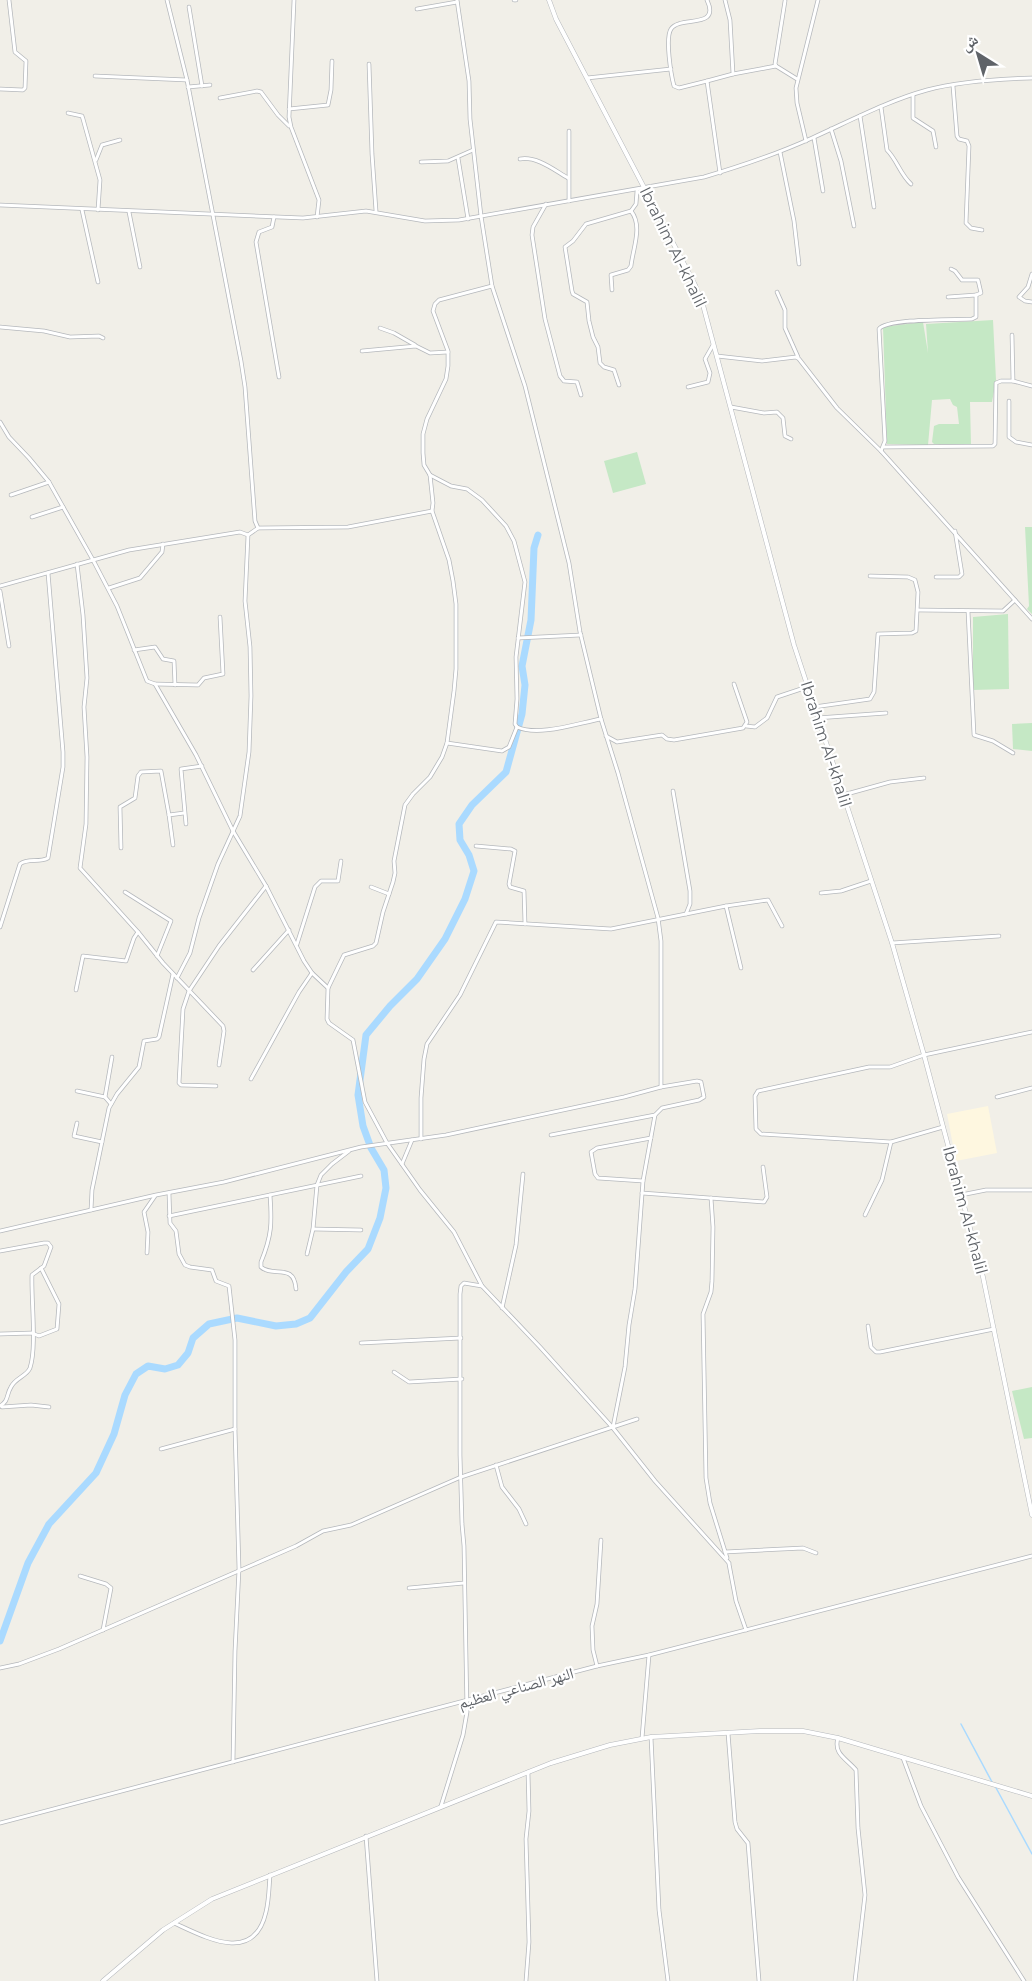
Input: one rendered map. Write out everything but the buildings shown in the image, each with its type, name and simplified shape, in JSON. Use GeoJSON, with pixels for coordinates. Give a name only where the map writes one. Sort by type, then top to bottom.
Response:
{"type":"FeatureCollection","features":[{"type":"Feature","properties":{"kind":"street"},"geometry":{"type":"LineString","coordinates":[[0,89],[23,90],[25,88],[26,61],[15,52],[9,0]]}},
{"type":"Feature","properties":{"kind":"street"},"geometry":{"type":"LineString","coordinates":[[167,0],[187,80],[245,387],[255,521],[258,528]]}},
{"type":"Feature","properties":{"kind":"street"},"geometry":{"type":"LineString","coordinates":[[294,0],[289,109],[291,127],[319,200],[316,217]]}},
{"type":"Feature","properties":{"kind":"street","name":"Ibrahim Al-khalil"},"geometry":{"type":"LineString","coordinates":[[549,0],[586,78],[695,285],[714,344],[779,592],[813,707],[892,943],[944,1127],[994,1329],[1032,1515]]}},
{"type":"Feature","properties":{"kind":"street"},"geometry":{"type":"LineString","coordinates":[[707,0],[710,12],[705,19],[676,23],[669,32],[668,47],[672,82],[676,88],[776,66],[797,79]]}},
{"type":"Feature","properties":{"kind":"street"},"geometry":{"type":"LineString","coordinates":[[725,0],[730,20],[733,74]]}},
{"type":"Feature","properties":{"kind":"street"},"geometry":{"type":"LineString","coordinates":[[806,141],[797,103],[797,79],[818,0]]}},
{"type":"Feature","properties":{"kind":"street"},"geometry":{"type":"LineString","coordinates":[[417,9],[457,1],[469,81],[473,150],[481,216],[492,286],[525,386],[569,563],[580,635],[601,718],[658,918],[661,941],[661,1087]]}},
{"type":"Feature","properties":{"kind":"street"},"geometry":{"type":"LineString","coordinates":[[776,66],[775,56],[785,1]]}},
{"type":"Feature","properties":{"kind":"street"},"geometry":{"type":"LineString","coordinates":[[189,7],[202,86]]}},
{"type":"Feature","properties":{"kind":"street"},"geometry":{"type":"LineString","coordinates":[[289,109],[328,105],[332,61]]}},
{"type":"Feature","properties":{"kind":"street"},"geometry":{"type":"LineString","coordinates":[[369,64],[376,211]]}},
{"type":"Feature","properties":{"kind":"street"},"geometry":{"type":"LineString","coordinates":[[586,78],[671,69]]}},
{"type":"Feature","properties":{"kind":"street"},"geometry":{"type":"LineString","coordinates":[[95,76],[187,80]]}},
{"type":"Feature","properties":{"kind":"street"},"geometry":{"type":"LineString","coordinates":[[0,205],[274,218],[316,217],[376,211],[424,221],[468,219],[681,183],[720,173],[780,152],[913,94],[953,86],[1032,78]]}},
{"type":"Feature","properties":{"kind":"street"},"geometry":{"type":"LineString","coordinates":[[707,81],[720,173]]}},
{"type":"Feature","properties":{"kind":"street"},"geometry":{"type":"LineString","coordinates":[[188,87],[210,85]]}},
{"type":"Feature","properties":{"kind":"street"},"geometry":{"type":"LineString","coordinates":[[953,86],[957,136],[967,141],[969,146],[966,223],[971,228],[982,230]]}},
{"type":"Feature","properties":{"kind":"street"},"geometry":{"type":"LineString","coordinates":[[220,98],[261,92],[278,115],[291,127]]}},
{"type":"Feature","properties":{"kind":"street"},"geometry":{"type":"LineString","coordinates":[[913,94],[913,118],[933,131],[936,147]]}},
{"type":"Feature","properties":{"kind":"street"},"geometry":{"type":"LineString","coordinates":[[881,107],[887,150],[893,156],[902,175],[911,184]]}},
{"type":"Feature","properties":{"kind":"street"},"geometry":{"type":"LineString","coordinates":[[68,113],[82,116],[96,161],[100,180],[98,210]]}},
{"type":"Feature","properties":{"kind":"street"},"geometry":{"type":"LineString","coordinates":[[860,116],[874,207]]}},
{"type":"Feature","properties":{"kind":"street"},"geometry":{"type":"LineString","coordinates":[[831,129],[841,161],[854,226]]}},
{"type":"Feature","properties":{"kind":"street"},"geometry":{"type":"LineString","coordinates":[[569,131],[569,201]]}},
{"type":"Feature","properties":{"kind":"street"},"geometry":{"type":"LineString","coordinates":[[814,138],[823,191]]}},
{"type":"Feature","properties":{"kind":"street"},"geometry":{"type":"LineString","coordinates":[[96,161],[102,145],[120,140]]}},
{"type":"Feature","properties":{"kind":"street"},"geometry":{"type":"LineString","coordinates":[[421,162],[458,158],[473,150]]}},
{"type":"Feature","properties":{"kind":"street"},"geometry":{"type":"LineString","coordinates":[[780,152],[794,221],[799,264]]}},
{"type":"Feature","properties":{"kind":"street"},"geometry":{"type":"LineString","coordinates":[[458,158],[468,219]]}},
{"type":"Feature","properties":{"kind":"street"},"geometry":{"type":"LineString","coordinates":[[520,159],[529,158],[537,161],[568,178]]}},
{"type":"Feature","properties":{"kind":"street"},"geometry":{"type":"LineString","coordinates":[[619,386],[614,370],[600,363],[598,347],[589,321],[587,302],[573,294],[565,247],[573,241],[586,224],[631,211],[636,204],[637,190]]}},
{"type":"Feature","properties":{"kind":"street"},"geometry":{"type":"LineString","coordinates":[[546,204],[531,231],[540,294],[561,379],[577,382],[581,395]]}},
{"type":"Feature","properties":{"kind":"street"},"geometry":{"type":"LineString","coordinates":[[82,210],[98,282]]}},
{"type":"Feature","properties":{"kind":"street"},"geometry":{"type":"LineString","coordinates":[[612,290],[611,275],[628,270],[631,266],[637,233],[635,216],[631,211]]}},
{"type":"Feature","properties":{"kind":"street"},"geometry":{"type":"LineString","coordinates":[[129,212],[140,267]]}},
{"type":"Feature","properties":{"kind":"street"},"geometry":{"type":"LineString","coordinates":[[274,218],[272,227],[259,232],[256,242],[279,377]]}},
{"type":"Feature","properties":{"kind":"street"},"geometry":{"type":"LineString","coordinates":[[948,297],[981,293],[978,280],[962,280],[951,269]]}},
{"type":"Feature","properties":{"kind":"street"},"geometry":{"type":"LineString","coordinates":[[1032,274],[1028,286],[1019,297],[1032,302]]}},
{"type":"Feature","properties":{"kind":"street"},"geometry":{"type":"LineString","coordinates":[[492,286],[439,300],[435,304],[434,311],[448,352],[446,379],[431,407],[423,434],[424,465],[430,475],[432,512],[449,560],[456,604],[456,669],[447,742],[430,777],[405,805],[394,861],[395,873],[376,943],[344,955],[328,988],[327,1019],[329,1023],[353,1040],[365,1102],[387,1143],[432,1207],[454,1232],[482,1286],[613,1428],[655,1481],[729,1563]]}},
{"type":"Feature","properties":{"kind":"street"},"geometry":{"type":"LineString","coordinates":[[777,292],[785,310],[785,328],[798,357],[837,408],[881,451],[955,531],[1032,619]]}},
{"type":"Feature","properties":{"kind":"street"},"geometry":{"type":"LineString","coordinates":[[881,451],[884,447],[880,327],[884,324],[915,321],[972,320],[977,315],[976,295]]}},
{"type":"Feature","properties":{"kind":"street"},"geometry":{"type":"LineString","coordinates":[[0,327],[44,331],[61,336],[99,336],[103,338]]}},
{"type":"Feature","properties":{"kind":"street"},"geometry":{"type":"LineString","coordinates":[[380,328],[430,353],[448,352]]}},
{"type":"Feature","properties":{"kind":"street"},"geometry":{"type":"LineString","coordinates":[[1012,335],[1013,381]]}},
{"type":"Feature","properties":{"kind":"street"},"geometry":{"type":"LineString","coordinates":[[688,387],[708,382],[711,373],[705,359],[714,344]]}},
{"type":"Feature","properties":{"kind":"street"},"geometry":{"type":"LineString","coordinates":[[362,351],[416,346]]}},
{"type":"Feature","properties":{"kind":"street"},"geometry":{"type":"LineString","coordinates":[[717,356],[762,361],[798,357]]}},
{"type":"Feature","properties":{"kind":"street"},"geometry":{"type":"LineString","coordinates":[[884,447],[993,446],[995,444],[996,383],[1013,381],[1032,386]]}},
{"type":"Feature","properties":{"kind":"street"},"geometry":{"type":"LineString","coordinates":[[1009,401],[1009,437],[1016,442],[1032,445]]}},
{"type":"Feature","properties":{"kind":"street"},"geometry":{"type":"LineString","coordinates":[[731,407],[777,412],[783,418],[785,436],[791,439]]}},
{"type":"Feature","properties":{"kind":"street"},"geometry":{"type":"LineString","coordinates":[[0,422],[9,437],[49,482],[109,588],[147,681],[155,684],[198,685],[204,678],[223,674],[220,617]]}},
{"type":"Feature","properties":{"kind":"street"},"geometry":{"type":"LineString","coordinates":[[430,475],[451,486],[472,492],[491,508],[506,526],[514,541],[524,572],[525,591],[518,638],[515,724],[517,727],[509,747],[502,751],[447,742]]}},
{"type":"Feature","properties":{"kind":"street"},"geometry":{"type":"LineString","coordinates":[[11,495],[49,482]]}},
{"type":"Feature","properties":{"kind":"street"},"geometry":{"type":"LineString","coordinates":[[32,517],[63,507]]}},
{"type":"Feature","properties":{"kind":"street"},"geometry":{"type":"LineString","coordinates":[[0,586],[129,550],[163,544],[240,532],[248,534],[258,528],[348,527],[432,512]]}},
{"type":"Feature","properties":{"kind":"street"},"geometry":{"type":"LineString","coordinates":[[936,577],[959,577],[962,574],[955,531]]}},
{"type":"Feature","properties":{"kind":"street"},"geometry":{"type":"LineString","coordinates":[[177,978],[190,953],[199,918],[218,864],[240,816],[250,733],[251,680],[245,601],[248,534]]}},
{"type":"Feature","properties":{"kind":"street"},"geometry":{"type":"LineString","coordinates":[[109,588],[140,578],[162,552],[163,544]]}},
{"type":"Feature","properties":{"kind":"street"},"geometry":{"type":"LineString","coordinates":[[77,564],[87,678],[84,707],[87,824],[80,868],[224,1028],[219,1065]]}},
{"type":"Feature","properties":{"kind":"street"},"geometry":{"type":"LineString","coordinates":[[0,927],[20,864],[48,858],[63,767],[63,738],[48,573]]}},
{"type":"Feature","properties":{"kind":"street"},"geometry":{"type":"LineString","coordinates":[[813,707],[859,701],[871,697],[874,692],[878,634],[915,632],[918,610],[917,585],[912,578],[870,576]]}},
{"type":"Feature","properties":{"kind":"street"},"geometry":{"type":"LineString","coordinates":[[0,591],[9,646]]}},
{"type":"Feature","properties":{"kind":"street"},"geometry":{"type":"LineString","coordinates":[[918,610],[1003,611],[1015,600]]}},
{"type":"Feature","properties":{"kind":"street"},"geometry":{"type":"LineString","coordinates":[[968,611],[974,735],[993,741],[1013,753]]}},
{"type":"Feature","properties":{"kind":"street"},"geometry":{"type":"LineString","coordinates":[[518,638],[580,635]]}},
{"type":"Feature","properties":{"kind":"street"},"geometry":{"type":"LineString","coordinates":[[134,650],[155,647],[163,659],[174,661],[175,685]]}},
{"type":"Feature","properties":{"kind":"street"},"geometry":{"type":"LineString","coordinates":[[155,684],[202,766],[233,831],[266,886],[304,961],[312,973],[328,988]]}},
{"type":"Feature","properties":{"kind":"street"},"geometry":{"type":"LineString","coordinates":[[734,684],[747,722],[746,726]]}},
{"type":"Feature","properties":{"kind":"street"},"geometry":{"type":"LineString","coordinates":[[606,736],[617,742],[662,735],[674,740],[746,726],[755,728],[767,718],[777,697],[807,687]]}},
{"type":"Feature","properties":{"kind":"street"},"geometry":{"type":"LineString","coordinates":[[817,718],[886,713]]}},
{"type":"Feature","properties":{"kind":"street"},"geometry":{"type":"LineString","coordinates":[[517,727],[549,729],[601,718]]}},
{"type":"Feature","properties":{"kind":"street"},"geometry":{"type":"LineString","coordinates":[[186,824],[182,768],[202,766]]}},
{"type":"Feature","properties":{"kind":"street"},"geometry":{"type":"LineString","coordinates":[[121,848],[120,807],[135,798],[141,772],[161,771],[173,845]]}},
{"type":"Feature","properties":{"kind":"street"},"geometry":{"type":"LineString","coordinates":[[843,795],[890,783],[924,778]]}},
{"type":"Feature","properties":{"kind":"street"},"geometry":{"type":"LineString","coordinates":[[673,791],[690,891],[690,904],[686,914]]}},
{"type":"Feature","properties":{"kind":"street"},"geometry":{"type":"LineString","coordinates":[[169,815],[184,813]]}},
{"type":"Feature","properties":{"kind":"street"},"geometry":{"type":"LineString","coordinates":[[476,846],[515,851],[509,884],[510,887],[524,891],[525,924]]}},
{"type":"Feature","properties":{"kind":"street"},"geometry":{"type":"LineString","coordinates":[[297,944],[315,887],[321,881],[338,881],[341,861]]}},
{"type":"Feature","properties":{"kind":"street"},"geometry":{"type":"LineString","coordinates":[[821,893],[841,891],[871,881]]}},
{"type":"Feature","properties":{"kind":"street"},"geometry":{"type":"LineString","coordinates":[[216,1086],[181,1085],[179,1083],[183,1009],[189,991],[219,946],[266,886]]}},
{"type":"Feature","properties":{"kind":"street"},"geometry":{"type":"LineString","coordinates":[[371,887],[389,894]]}},
{"type":"Feature","properties":{"kind":"street"},"geometry":{"type":"LineString","coordinates":[[124,892],[171,921],[157,956]]}},
{"type":"Feature","properties":{"kind":"street"},"geometry":{"type":"LineString","coordinates":[[421,1139],[424,1059],[428,1041],[460,995],[496,922],[611,928],[768,900],[782,926]]}},
{"type":"Feature","properties":{"kind":"street"},"geometry":{"type":"LineString","coordinates":[[726,906],[741,968]]}},
{"type":"Feature","properties":{"kind":"street"},"geometry":{"type":"LineString","coordinates":[[253,970],[289,930]]}},
{"type":"Feature","properties":{"kind":"street"},"geometry":{"type":"LineString","coordinates":[[76,990],[83,956],[126,961],[138,932]]}},
{"type":"Feature","properties":{"kind":"street"},"geometry":{"type":"LineString","coordinates":[[892,943],[999,936]]}},
{"type":"Feature","properties":{"kind":"street"},"geometry":{"type":"LineString","coordinates":[[250,1079],[312,973]]}},
{"type":"Feature","properties":{"kind":"street"},"geometry":{"type":"LineString","coordinates":[[91,1210],[92,1190],[111,1104],[138,1070],[144,1041],[158,1038],[173,974]]}},
{"type":"Feature","properties":{"kind":"street"},"geometry":{"type":"LineString","coordinates":[[944,1127],[891,1142],[761,1134],[756,1129],[755,1096],[758,1091],[803,1080],[869,1066],[890,1067],[924,1055],[1032,1032]]}},
{"type":"Feature","properties":{"kind":"street"},"geometry":{"type":"LineString","coordinates":[[105,1097],[112,1057]]}},
{"type":"Feature","properties":{"kind":"street"},"geometry":{"type":"LineString","coordinates":[[0,1231],[156,1195],[224,1182],[351,1150],[421,1139],[624,1097],[661,1087],[702,1082],[704,1097],[699,1100],[662,1108],[655,1114],[551,1135]]}},
{"type":"Feature","properties":{"kind":"street"},"geometry":{"type":"LineString","coordinates":[[997,1097],[1032,1088]]}},
{"type":"Feature","properties":{"kind":"street"},"geometry":{"type":"LineString","coordinates":[[77,1091],[105,1097],[111,1104]]}},
{"type":"Feature","properties":{"kind":"street"},"geometry":{"type":"LineString","coordinates":[[613,1428],[625,1367],[642,1220],[643,1181],[655,1114]]}},
{"type":"Feature","properties":{"kind":"street"},"geometry":{"type":"LineString","coordinates":[[76,1123],[74,1136],[102,1142]]}},
{"type":"Feature","properties":{"kind":"street"},"geometry":{"type":"LineString","coordinates":[[643,1181],[598,1178],[594,1174],[591,1152],[597,1148],[651,1138]]}},
{"type":"Feature","properties":{"kind":"street"},"geometry":{"type":"LineString","coordinates":[[402,1164],[412,1140]]}},
{"type":"Feature","properties":{"kind":"street"},"geometry":{"type":"LineString","coordinates":[[865,1215],[882,1180],[891,1142]]}},
{"type":"Feature","properties":{"kind":"street"},"geometry":{"type":"LineString","coordinates":[[307,1254],[313,1229],[317,1185],[326,1169],[351,1150]]}},
{"type":"Feature","properties":{"kind":"street"},"geometry":{"type":"LineString","coordinates":[[642,1193],[764,1202],[766,1200],[763,1167]]}},
{"type":"Feature","properties":{"kind":"street"},"geometry":{"type":"LineString","coordinates":[[502,1308],[516,1245],[522,1174]]}},
{"type":"Feature","properties":{"kind":"street"},"geometry":{"type":"LineString","coordinates":[[169,1216],[361,1176]]}},
{"type":"Feature","properties":{"kind":"street"},"geometry":{"type":"LineString","coordinates":[[961,1195],[986,1190],[1032,1190]]}},
{"type":"Feature","properties":{"kind":"street"},"geometry":{"type":"LineString","coordinates":[[170,1192],[170,1223],[176,1231],[179,1254],[185,1265],[212,1270],[216,1281],[230,1288],[235,1340],[239,1569],[233,1762]]}},
{"type":"Feature","properties":{"kind":"street"},"geometry":{"type":"LineString","coordinates":[[147,1253],[148,1232],[144,1212],[156,1195]]}},
{"type":"Feature","properties":{"kind":"street"},"geometry":{"type":"LineString","coordinates":[[270,1195],[272,1218],[270,1238],[261,1267],[265,1270],[280,1271],[290,1275],[295,1279],[296,1289]]}},
{"type":"Feature","properties":{"kind":"street"},"geometry":{"type":"LineString","coordinates":[[711,1198],[712,1281],[711,1292],[703,1314],[705,1467],[710,1503],[729,1563],[736,1601],[746,1630]]}},
{"type":"Feature","properties":{"kind":"street"},"geometry":{"type":"LineString","coordinates":[[313,1229],[361,1230]]}},
{"type":"Feature","properties":{"kind":"street"},"geometry":{"type":"LineString","coordinates":[[0,1251],[48,1243],[51,1248],[41,1268],[32,1277],[32,1356],[29,1371],[10,1387],[7,1400],[0,1406]]}},
{"type":"Feature","properties":{"kind":"street"},"geometry":{"type":"LineString","coordinates":[[0,1334],[32,1333],[39,1336],[57,1329],[59,1304],[41,1268]]}},
{"type":"Feature","properties":{"kind":"street"},"geometry":{"type":"LineString","coordinates":[[441,1806],[464,1728],[467,1701],[461,1477],[462,1284],[466,1282],[482,1286]]}},
{"type":"Feature","properties":{"kind":"street"},"geometry":{"type":"LineString","coordinates":[[868,1326],[871,1347],[876,1352],[994,1329]]}},
{"type":"Feature","properties":{"kind":"street"},"geometry":{"type":"LineString","coordinates":[[361,1343],[461,1338]]}},
{"type":"Feature","properties":{"kind":"street"},"geometry":{"type":"LineString","coordinates":[[394,1372],[409,1382],[462,1379]]}},
{"type":"Feature","properties":{"kind":"street"},"geometry":{"type":"LineString","coordinates":[[0,1406],[31,1404],[49,1407]]}},
{"type":"Feature","properties":{"kind":"street"},"geometry":{"type":"LineString","coordinates":[[0,1668],[33,1659],[103,1630],[296,1545],[322,1531],[351,1525],[461,1477],[637,1419]]}},
{"type":"Feature","properties":{"kind":"street"},"geometry":{"type":"LineString","coordinates":[[161,1449],[235,1429]]}},
{"type":"Feature","properties":{"kind":"street"},"geometry":{"type":"LineString","coordinates":[[496,1465],[502,1487],[519,1509],[526,1524]]}},
{"type":"Feature","properties":{"kind":"street"},"geometry":{"type":"LineString","coordinates":[[597,1666],[593,1650],[592,1626],[597,1604],[601,1540]]}},
{"type":"Feature","properties":{"kind":"street"},"geometry":{"type":"LineString","coordinates":[[725,1552],[803,1548],[816,1553]]}},
{"type":"Feature","properties":{"kind":"street","name":"النهر الصناعي العظيم"},"geometry":{"type":"LineString","coordinates":[[0,1823],[597,1666],[649,1655],[1032,1556]]}},
{"type":"Feature","properties":{"kind":"street"},"geometry":{"type":"LineString","coordinates":[[80,1576],[106,1584],[111,1588],[103,1630]]}},
{"type":"Feature","properties":{"kind":"street"},"geometry":{"type":"LineString","coordinates":[[409,1588],[464,1582]]}},
{"type":"Feature","properties":{"kind":"street"},"geometry":{"type":"LineString","coordinates":[[642,1738],[649,1655]]}},
{"type":"Feature","properties":{"kind":"street"},"geometry":{"type":"LineString","coordinates":[[103,1981],[174,1923],[212,1899],[441,1806],[577,1754],[642,1738],[788,1730],[838,1738],[1032,1796]]}},
{"type":"Feature","properties":{"kind":"street"},"geometry":{"type":"LineString","coordinates":[[728,1733],[735,1822],[737,1829],[748,1842],[759,1981]]}},
{"type":"Feature","properties":{"kind":"street"},"geometry":{"type":"LineString","coordinates":[[651,1737],[659,1910],[668,1981]]}},
{"type":"Feature","properties":{"kind":"street"},"geometry":{"type":"LineString","coordinates":[[838,1738],[836,1744],[839,1753],[856,1770],[858,1828],[865,1895],[855,1981]]}},
{"type":"Feature","properties":{"kind":"street"},"geometry":{"type":"LineString","coordinates":[[903,1758],[921,1806],[958,1877],[1024,1981]]}},
{"type":"Feature","properties":{"kind":"street"},"geometry":{"type":"LineString","coordinates":[[526,1981],[529,1942],[526,1839],[529,1811],[528,1773]]}},
{"type":"Feature","properties":{"kind":"street"},"geometry":{"type":"LineString","coordinates":[[366,1836],[377,1981]]}},
{"type":"Feature","properties":{"kind":"street"},"geometry":{"type":"LineString","coordinates":[[174,1923],[216,1942],[231,1944],[244,1941],[258,1931],[263,1922],[270,1875]]}},
{"type":"Feature","properties":{"kind":"shaded area"},"geometry":{"type":"Polygon","coordinates":[[[988,1106],[997,1153],[956,1161],[947,1114],[988,1106]]]}},
{"type":"Feature","properties":{"kind":"green space"},"geometry":{"type":"Polygon","coordinates":[[[993,320],[996,380],[992,402],[970,402],[971,445],[934,444],[932,442],[934,426],[959,424],[957,407],[950,399],[932,400],[928,445],[887,444],[883,327],[923,322],[928,353],[926,324],[993,320]]]}},
{"type":"Feature","properties":{"kind":"green space"},"geometry":{"type":"Polygon","coordinates":[[[637,452],[646,484],[613,493],[604,461],[637,452]]]}},
{"type":"Feature","properties":{"kind":"green space"},"geometry":{"type":"Polygon","coordinates":[[[1025,527],[1032,527],[1032,614],[1027,609],[1029,606],[1025,527]]]}},
{"type":"Feature","properties":{"kind":"green space"},"geometry":{"type":"Polygon","coordinates":[[[1008,614],[1009,689],[973,690],[973,617],[1008,614]]]}},
{"type":"Feature","properties":{"kind":"green space"},"geometry":{"type":"Polygon","coordinates":[[[1032,723],[1032,751],[1013,749],[1012,724],[1032,723]]]}},
{"type":"Feature","properties":{"kind":"green space"},"geometry":{"type":"Polygon","coordinates":[[[1032,1387],[1032,1438],[1024,1439],[1012,1391],[1032,1387]]]}},
{"type":"Feature","properties":{"kind":"waterway"},"geometry":{"type":"LineString","coordinates":[[0,1641],[28,1563],[49,1524],[96,1473],[114,1434],[125,1395],[136,1374],[148,1366],[165,1369],[178,1365],[188,1353],[193,1338],[209,1324],[237,1318],[276,1326],[296,1324],[310,1318],[346,1272],[368,1249],[380,1218],[386,1188],[384,1170],[371,1148],[363,1126],[358,1095],[366,1035],[417,979],[445,939],[465,899],[474,871],[469,855],[460,840],[459,824],[472,805],[506,772],[522,714],[525,685],[522,666],[531,620],[534,548],[538,535]]}},
{"type":"Feature","properties":{"kind":"waterway"},"geometry":{"type":"LineString","coordinates":[[961,1724],[992,1782]]}},
{"type":"Feature","properties":{"kind":"waterway"},"geometry":{"type":"LineString","coordinates":[[995,1786],[1032,1854]]}}]}
